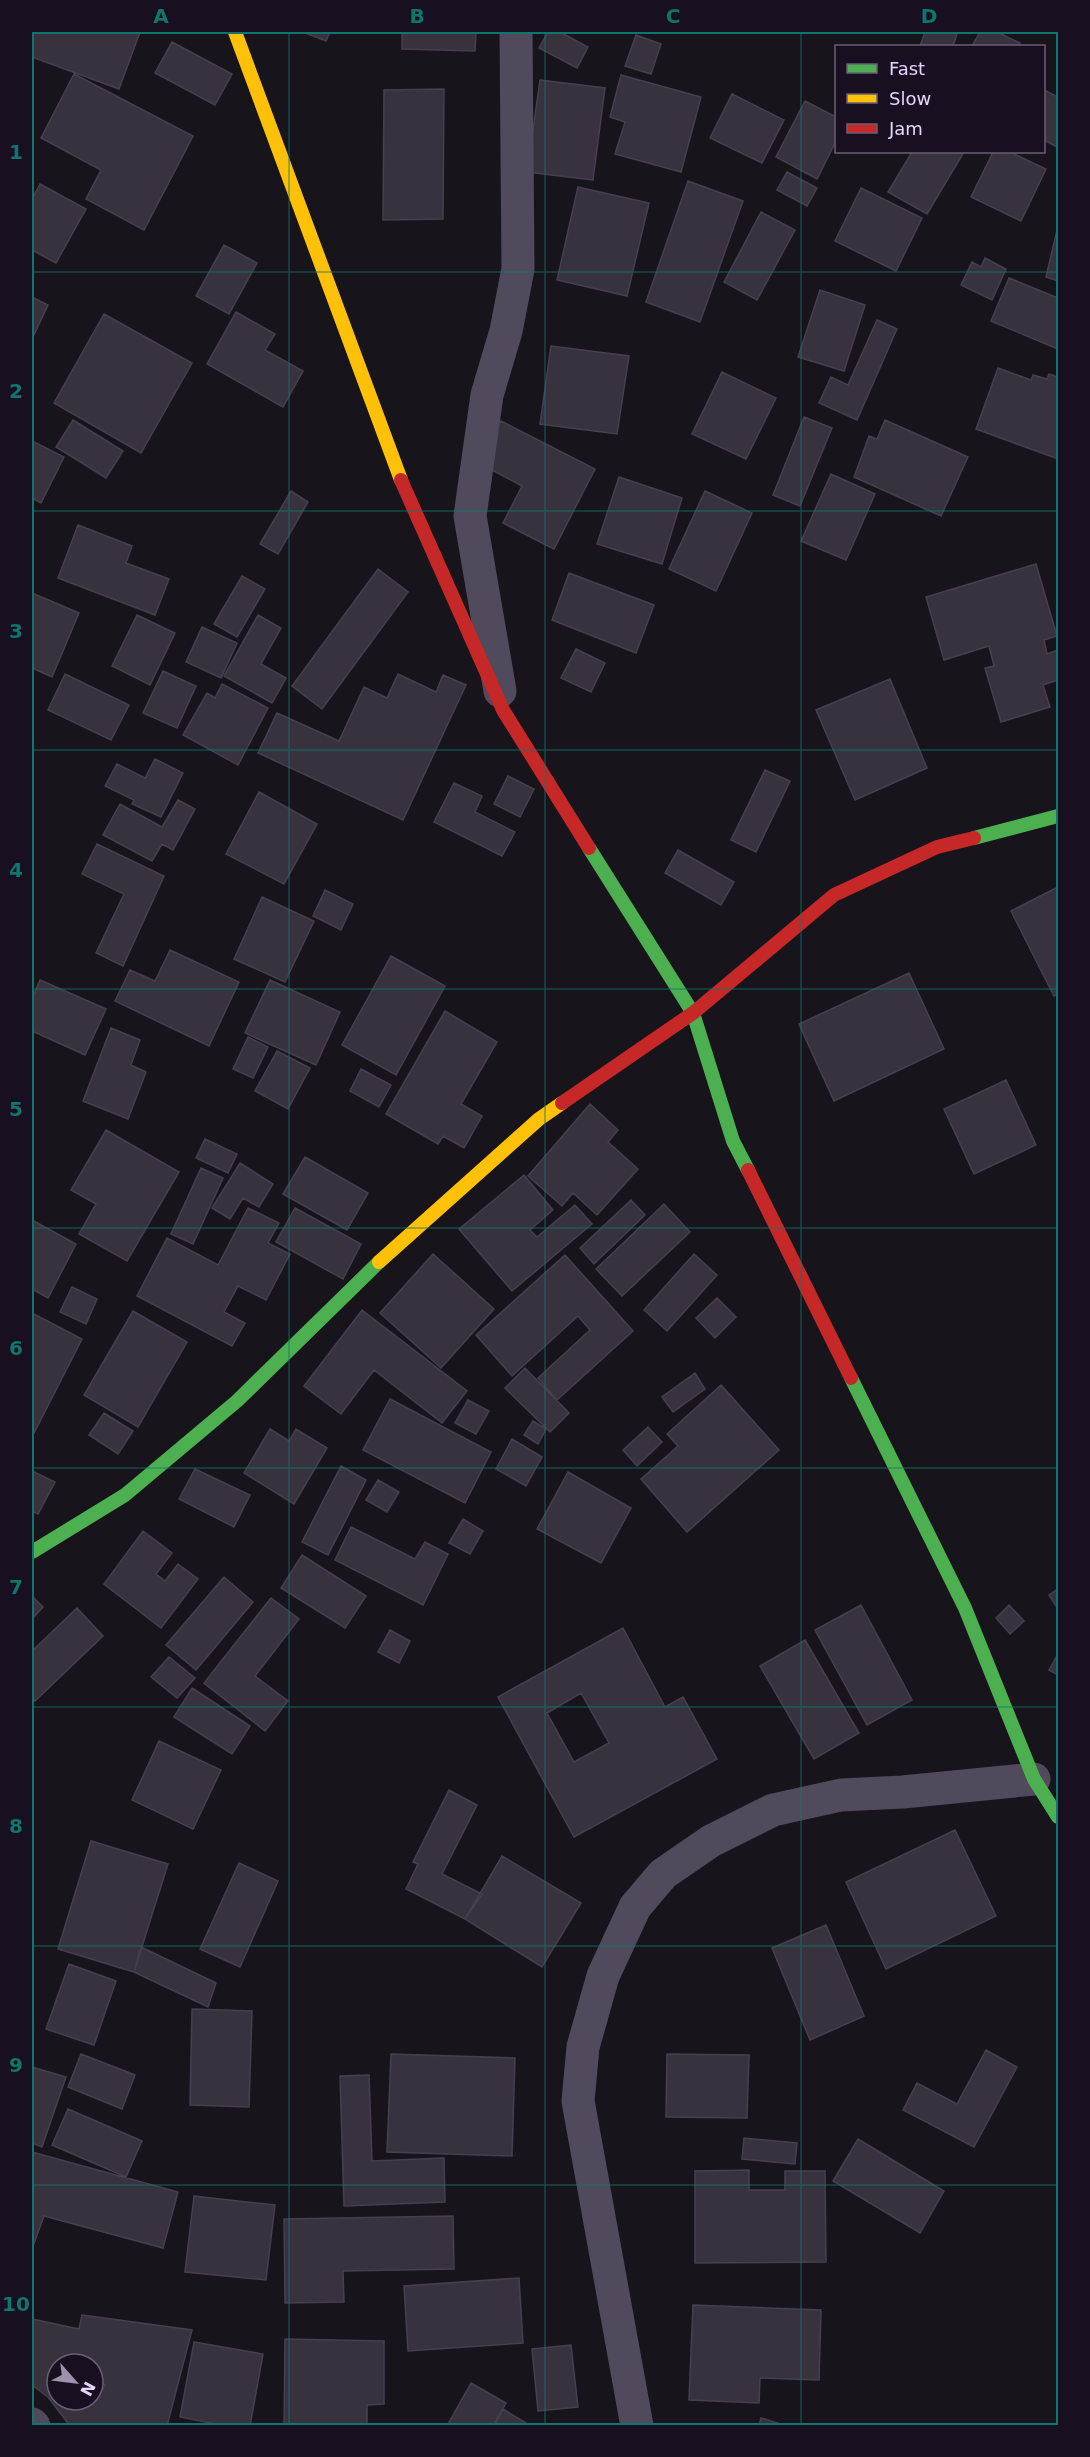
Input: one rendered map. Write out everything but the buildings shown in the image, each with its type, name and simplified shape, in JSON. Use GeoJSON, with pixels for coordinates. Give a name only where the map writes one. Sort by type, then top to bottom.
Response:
{"type":"FeatureCollection","features":[{"type":"Feature","properties":{"kind":"street"},"geometry":{"type":"LineString","coordinates":[[235,32],[279,157],[412,510],[503,710],[693,1013],[734,1141],[965,1608],[1034,1779],[1059,1817]]}},
{"type":"Feature","properties":{"kind":"street"},"geometry":{"type":"LineString","coordinates":[[503,710],[470,516],[487,395],[506,331],[518,269],[516,32]]}},
{"type":"Feature","properties":{"kind":"street"},"geometry":{"type":"LineString","coordinates":[[32,1552],[125,1496],[237,1401],[400,1241],[539,1119],[693,1013],[834,895],[937,847],[1059,816]]}},
{"type":"Feature","properties":{"kind":"street"},"geometry":{"type":"LineString","coordinates":[[637,2426],[578,2101],[584,2047],[603,1976],[635,1907],[663,1874],[711,1841],[773,1810],[841,1795],[903,1792],[1034,1779]]}},
{"type":"Feature","properties":{"kind":"traffic: fast"},"geometry":{"type":"LineString","coordinates":[[974,838],[1058,816]]}},
{"type":"Feature","properties":{"kind":"traffic: fast"},"geometry":{"type":"LineString","coordinates":[[589,848],[693,1013],[733,1141],[748,1170]]}},
{"type":"Feature","properties":{"kind":"traffic: fast"},"geometry":{"type":"LineString","coordinates":[[32,1552],[125,1495],[237,1401],[379,1262]]}},
{"type":"Feature","properties":{"kind":"traffic: fast"},"geometry":{"type":"LineString","coordinates":[[851,1378],[965,1608],[1034,1779],[1058,1817]]}},
{"type":"Feature","properties":{"kind":"traffic: slow"},"geometry":{"type":"LineString","coordinates":[[235,32],[401,480]]}},
{"type":"Feature","properties":{"kind":"traffic: slow"},"geometry":{"type":"LineString","coordinates":[[379,1262],[539,1119],[562,1103]]}},
{"type":"Feature","properties":{"kind":"traffic: jam"},"geometry":{"type":"LineString","coordinates":[[401,480],[503,710],[589,848]]}},
{"type":"Feature","properties":{"kind":"traffic: jam"},"geometry":{"type":"LineString","coordinates":[[562,1103],[693,1013],[834,895],[937,847],[974,838]]}},
{"type":"Feature","properties":{"kind":"traffic: jam"},"geometry":{"type":"LineString","coordinates":[[748,1170],[851,1378]]}}]}
